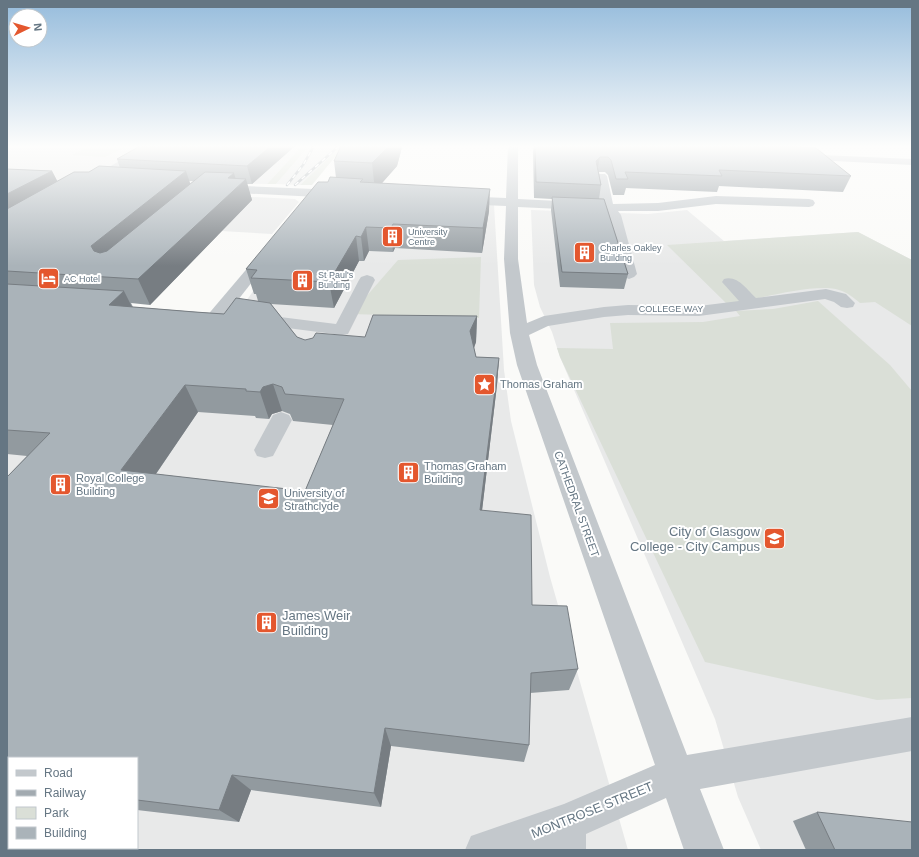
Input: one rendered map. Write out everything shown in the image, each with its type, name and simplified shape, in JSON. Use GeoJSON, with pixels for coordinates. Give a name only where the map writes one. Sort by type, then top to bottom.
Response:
{"type":"FeatureCollection","features":[{"type":"Feature","properties":{"kind":"street"},"geometry":{"type":"LineString","coordinates":[[80,188],[84,186]]}},
{"type":"Feature","properties":{"kind":"street","name":"CATHEDRAL STREET"},"geometry":{"type":"LineString","coordinates":[[513,186],[511,258],[519,333],[526,365],[704,850]]}},
{"type":"Feature","properties":{"kind":"street"},"geometry":{"type":"LineString","coordinates":[[603,186],[607,207],[614,215],[629,274]]}},
{"type":"Feature","properties":{"kind":"street"},"geometry":{"type":"LineString","coordinates":[[208,188],[311,199],[347,195]]}},
{"type":"Feature","properties":{"kind":"street"},"geometry":{"type":"LineString","coordinates":[[450,200],[645,208],[716,200],[809,203]]}},
{"type":"Feature","properties":{"kind":"street"},"geometry":{"type":"LineString","coordinates":[[274,244],[209,315],[239,317],[342,330],[367,280]]}},
{"type":"Feature","properties":{"kind":"street"},"geometry":{"type":"LineString","coordinates":[[730,282],[752,304]]}},
{"type":"Feature","properties":{"kind":"street","name":"COLLEGE WAY"},"geometry":{"type":"LineString","coordinates":[[519,333],[544,321],[612,311],[699,310],[826,294],[840,298],[847,303]]}},
{"type":"Feature","properties":{"kind":"street"},"geometry":{"type":"LineString","coordinates":[[318,347],[327,328]]}},
{"type":"Feature","properties":{"kind":"street"},"geometry":{"type":"LineString","coordinates":[[265,450],[281,420]]}},
{"type":"Feature","properties":{"kind":"street","name":"MONTROSE STREET"},"geometry":{"type":"LineString","coordinates":[[485,850],[566,836],[676,775],[912,734]]}},
{"type":"Feature","properties":{"kind":"shaded area"},"geometry":{"type":"Polygon","coordinates":[[[103,190],[295,199],[299,202],[272,234],[169,228],[103,190]]]}},
{"type":"Feature","properties":{"kind":"shaded area","name":"University of Strathclyde"},"geometry":{"type":"Polygon","coordinates":[[[321,198],[494,205],[504,370],[511,421],[550,577],[628,850],[7,850],[7,304],[230,323],[321,198]]]}},
{"type":"Feature","properties":{"kind":"shaded area","name":"City of Glasgow College - City Campus"},"geometry":{"type":"Polygon","coordinates":[[[531,210],[648,214],[687,210],[724,241],[858,232],[912,260],[912,850],[761,850],[738,797],[715,719],[560,357],[552,332],[540,307],[534,285],[531,210]]]}},
{"type":"Feature","properties":{"kind":"green space"},"geometry":{"type":"Polygon","coordinates":[[[858,232],[912,260],[912,326],[875,302],[860,303],[845,292],[829,288],[800,290],[728,305],[667,245],[858,232]]]}},
{"type":"Feature","properties":{"kind":"green space"},"geometry":{"type":"Polygon","coordinates":[[[481,257],[479,318],[351,314],[398,260],[481,257]]]}},
{"type":"Feature","properties":{"kind":"green space"},"geometry":{"type":"Polygon","coordinates":[[[818,301],[890,365],[912,391],[912,698],[877,700],[705,662],[557,348],[613,349],[610,323],[703,322],[740,316],[736,311],[773,309],[818,301]]]}},
{"type":"Feature","properties":{"kind":"building"},"geometry":{"type":"Polygon","coordinates":[[[7,186],[23,186],[7,194],[7,186]]]}},
{"type":"Feature","properties":{"kind":"building"},"geometry":{"type":"Polygon","coordinates":[[[49,186],[167,186],[91,246],[94,251],[100,253],[107,251],[188,186],[238,186],[138,279],[7,271],[7,209],[49,186]]]}},
{"type":"Feature","properties":{"kind":"building"},"geometry":{"type":"Polygon","coordinates":[[[315,186],[434,186],[490,189],[483,228],[393,224],[391,228],[366,227],[361,237],[356,236],[329,282],[251,278],[257,270],[246,269],[315,186]]]}},
{"type":"Feature","properties":{"kind":"building","name":"Charles Oakley Building"},"geometry":{"type":"Polygon","coordinates":[[[552,197],[604,199],[628,274],[562,272],[552,197]]]}},
{"type":"Feature","properties":{"kind":"building","name":"University of Strathclyde"},"geometry":{"type":"Polygon","coordinates":[[[7,284],[124,291],[109,305],[195,312],[224,314],[236,298],[270,303],[297,337],[305,340],[313,338],[316,333],[365,337],[373,315],[477,316],[470,331],[476,357],[499,358],[480,510],[531,515],[532,605],[567,606],[578,669],[531,673],[529,745],[385,728],[374,793],[232,775],[219,810],[138,800],[138,757],[8,757],[7,784],[7,477],[50,433],[7,430],[7,284]],[[273,384],[263,387],[260,392],[246,391],[246,389],[185,385],[121,470],[305,491],[344,399],[285,394],[282,387],[273,384]]]}},
{"type":"Feature","properties":{"kind":"building"},"geometry":{"type":"Polygon","coordinates":[[[817,812],[912,822],[912,850],[835,850],[817,812]]]}},
{"type":"Feature","properties":{"kind":"place","name":"University Centre"},"geometry":{"type":"Point","coordinates":[392,237]}},
{"type":"Feature","properties":{"kind":"place","name":"Charles Oakley Building"},"geometry":{"type":"Point","coordinates":[585,253]}},
{"type":"Feature","properties":{"kind":"place","name":"AC Hotel"},"geometry":{"type":"Point","coordinates":[49,279]}},
{"type":"Feature","properties":{"kind":"place","name":"St Paul's Building"},"geometry":{"type":"Point","coordinates":[303,280]}},
{"type":"Feature","properties":{"kind":"place","name":"Thomas Graham"},"geometry":{"type":"Point","coordinates":[485,384]}},
{"type":"Feature","properties":{"kind":"place","name":"Thomas Graham Building"},"geometry":{"type":"Point","coordinates":[409,472]}},
{"type":"Feature","properties":{"kind":"place","name":"Royal College Building"},"geometry":{"type":"Point","coordinates":[61,484]}},
{"type":"Feature","properties":{"kind":"place","name":"University of Strathclyde"},"geometry":{"type":"Point","coordinates":[269,499]}},
{"type":"Feature","properties":{"kind":"place","name":"City of Glasgow College - City Campus"},"geometry":{"type":"Point","coordinates":[775,538]}},
{"type":"Feature","properties":{"kind":"place","name":"James Weir Building"},"geometry":{"type":"Point","coordinates":[267,622]}}]}
